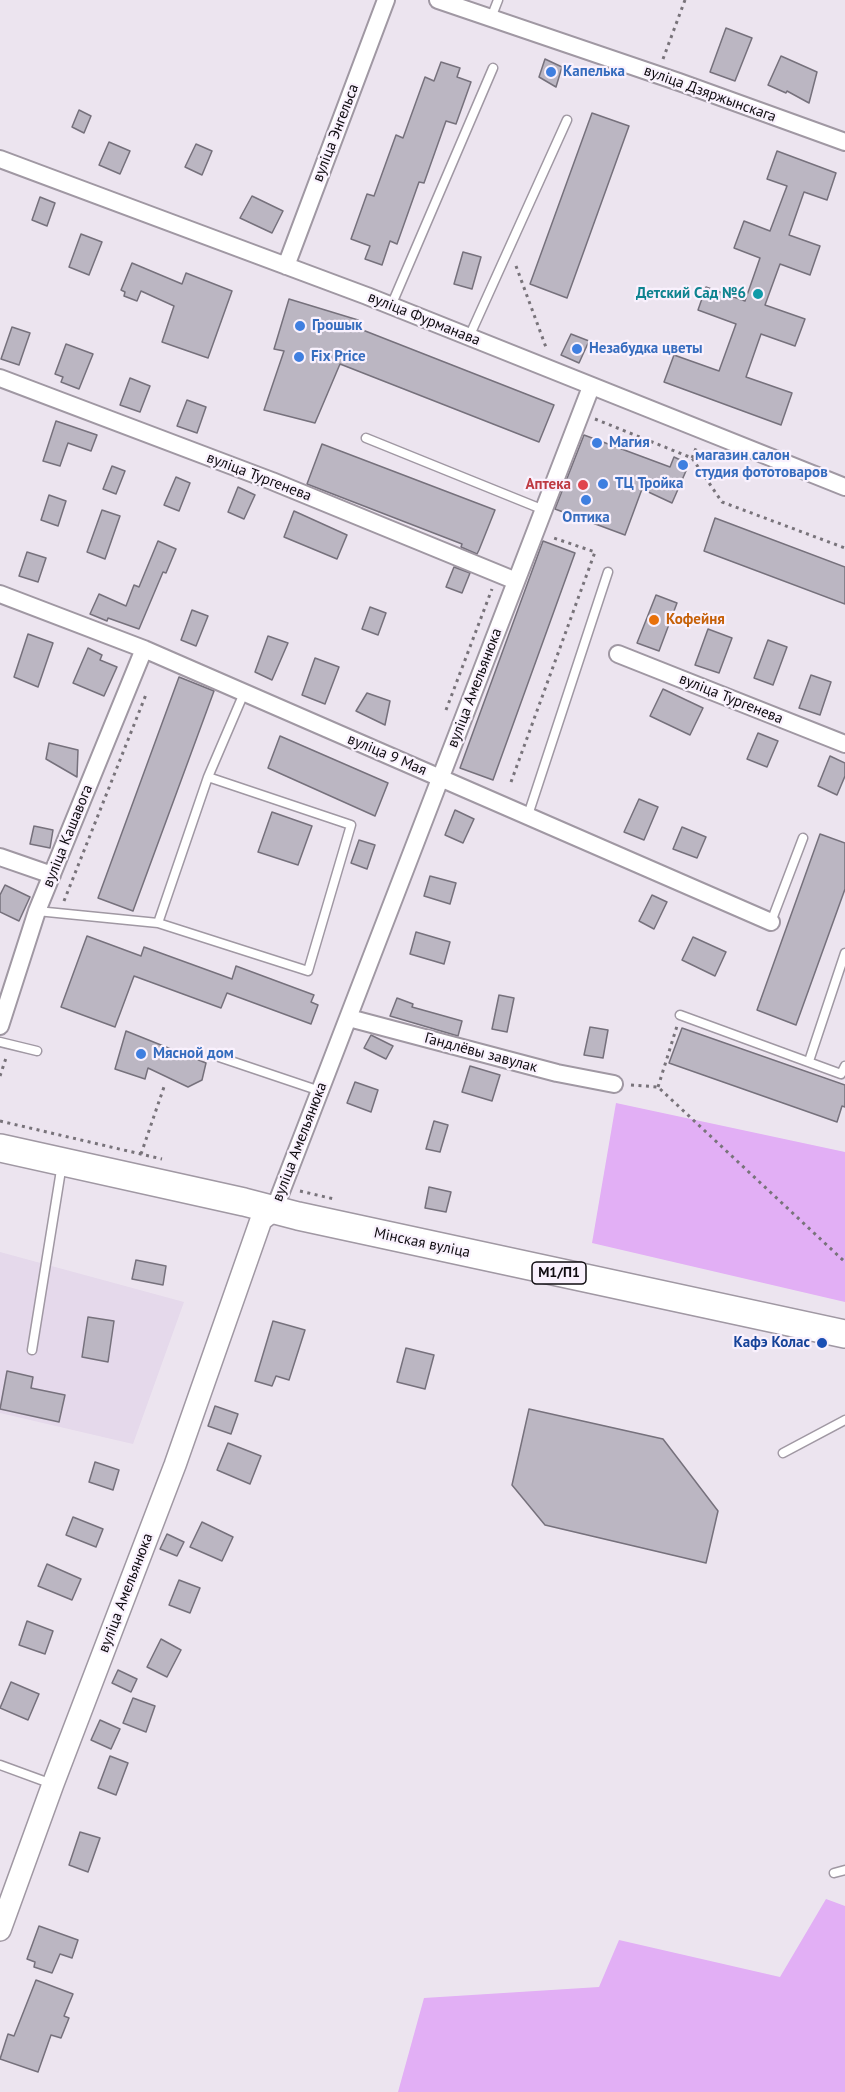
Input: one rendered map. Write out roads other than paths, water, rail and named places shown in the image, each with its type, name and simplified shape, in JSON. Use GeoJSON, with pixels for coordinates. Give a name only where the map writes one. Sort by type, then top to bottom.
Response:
{"type":"FeatureCollection","features":[{"type":"Feature","properties":{"kind":"main road","name":"Мінская вуліца"},"geometry":{"type":"LineString","coordinates":[[0,1148],[845,1334]]}},
{"type":"Feature","properties":{"kind":"street","name":"вуліца Энгельса"},"geometry":{"type":"LineString","coordinates":[[286,266],[387,0]]}},
{"type":"Feature","properties":{"kind":"street","name":"вуліца Дзяржынскага"},"geometry":{"type":"LineString","coordinates":[[438,0],[845,142]]}},
{"type":"Feature","properties":{"kind":"street","name":"вуліца Фурманава"},"geometry":{"type":"LineString","coordinates":[[0,159],[391,306],[845,487]]}},
{"type":"Feature","properties":{"kind":"street","name":"вуліца Тургенева"},"geometry":{"type":"LineString","coordinates":[[0,378],[272,481],[516,581]]}},
{"type":"Feature","properties":{"kind":"street","name":"вуліца Амельянюка"},"geometry":{"type":"LineString","coordinates":[[0,1930],[53,1784],[175,1465],[261,1220],[274,1210],[591,387]]}},
{"type":"Feature","properties":{"kind":"street","name":"вуліца 9 Мая"},"geometry":{"type":"LineString","coordinates":[[0,594],[144,650],[771,922]]}},
{"type":"Feature","properties":{"kind":"street","name":"вуліца Кашавога"},"geometry":{"type":"LineString","coordinates":[[0,1026],[38,911],[144,650]]}},
{"type":"Feature","properties":{"kind":"street","name":"вуліца Тургенева"},"geometry":{"type":"LineString","coordinates":[[618,654],[845,744]]}},
{"type":"Feature","properties":{"kind":"street"},"geometry":{"type":"LineString","coordinates":[[0,857],[52,876]]}},
{"type":"Feature","properties":{"kind":"street","name":"Гандлёвы завулак"},"geometry":{"type":"LineString","coordinates":[[349,1018],[557,1073],[614,1084]]}},
{"type":"Feature","properties":{"kind":"lane"},"geometry":{"type":"LineString","coordinates":[[491,18],[498,0]]}},
{"type":"Feature","properties":{"kind":"lane"},"geometry":{"type":"LineString","coordinates":[[391,306],[493,68]]}},
{"type":"Feature","properties":{"kind":"lane"},"geometry":{"type":"LineString","coordinates":[[469,337],[567,120]]}},
{"type":"Feature","properties":{"kind":"lane"},"geometry":{"type":"LineString","coordinates":[[366,438],[544,510]]}},
{"type":"Feature","properties":{"kind":"lane"},"geometry":{"type":"LineString","coordinates":[[528,816],[608,572]]}},
{"type":"Feature","properties":{"kind":"lane"},"geometry":{"type":"LineString","coordinates":[[158,923],[208,777],[244,693]]}},
{"type":"Feature","properties":{"kind":"lane"},"geometry":{"type":"LineString","coordinates":[[38,911],[158,923],[308,971],[351,825],[208,777]]}},
{"type":"Feature","properties":{"kind":"lane"},"geometry":{"type":"LineString","coordinates":[[771,922],[803,838]]}},
{"type":"Feature","properties":{"kind":"lane"},"geometry":{"type":"LineString","coordinates":[[809,1061],[845,953]]}},
{"type":"Feature","properties":{"kind":"lane"},"geometry":{"type":"LineString","coordinates":[[680,1015],[842,1074],[845,1066]]}},
{"type":"Feature","properties":{"kind":"lane"},"geometry":{"type":"LineString","coordinates":[[0,1042],[37,1051]]}},
{"type":"Feature","properties":{"kind":"lane"},"geometry":{"type":"LineString","coordinates":[[219,1057],[320,1091]]}},
{"type":"Feature","properties":{"kind":"lane"},"geometry":{"type":"LineString","coordinates":[[32,1350],[63,1161]]}},
{"type":"Feature","properties":{"kind":"lane"},"geometry":{"type":"LineString","coordinates":[[783,1453],[845,1420]]}},
{"type":"Feature","properties":{"kind":"lane"},"geometry":{"type":"LineString","coordinates":[[0,1765],[53,1784]]}},
{"type":"Feature","properties":{"kind":"lane"},"geometry":{"type":"LineString","coordinates":[[834,1874],[845,1870]]}},
{"type":"Feature","properties":{"kind":"place","name":"Капелька"},"geometry":{"type":"Point","coordinates":[551,72]}},
{"type":"Feature","properties":{"kind":"place","name":"Детский Сад №6"},"geometry":{"type":"Point","coordinates":[758,294]}},
{"type":"Feature","properties":{"kind":"place","name":"Грошык"},"geometry":{"type":"Point","coordinates":[300,326]}},
{"type":"Feature","properties":{"kind":"place","name":"Незабудка цветы"},"geometry":{"type":"Point","coordinates":[577,349]}},
{"type":"Feature","properties":{"kind":"place","name":"Fix Price"},"geometry":{"type":"Point","coordinates":[299,357]}},
{"type":"Feature","properties":{"kind":"place","name":"Магия"},"geometry":{"type":"Point","coordinates":[597,443]}},
{"type":"Feature","properties":{"kind":"place","name":"магазин салон студия фототоваров"},"geometry":{"type":"Point","coordinates":[683,465]}},
{"type":"Feature","properties":{"kind":"place","name":"ТЦ Тройка"},"geometry":{"type":"Point","coordinates":[603,484]}},
{"type":"Feature","properties":{"kind":"place","name":"Аптека"},"geometry":{"type":"Point","coordinates":[583,485]}},
{"type":"Feature","properties":{"kind":"place","name":"Оптика"},"geometry":{"type":"Point","coordinates":[586,500]}},
{"type":"Feature","properties":{"kind":"place","name":"Кофейня"},"geometry":{"type":"Point","coordinates":[654,620]}},
{"type":"Feature","properties":{"kind":"place","name":"Мясной дом"},"geometry":{"type":"Point","coordinates":[141,1054]}},
{"type":"Feature","properties":{"kind":"place","name":"Кафэ Колас"},"geometry":{"type":"Point","coordinates":[822,1343]}}]}
